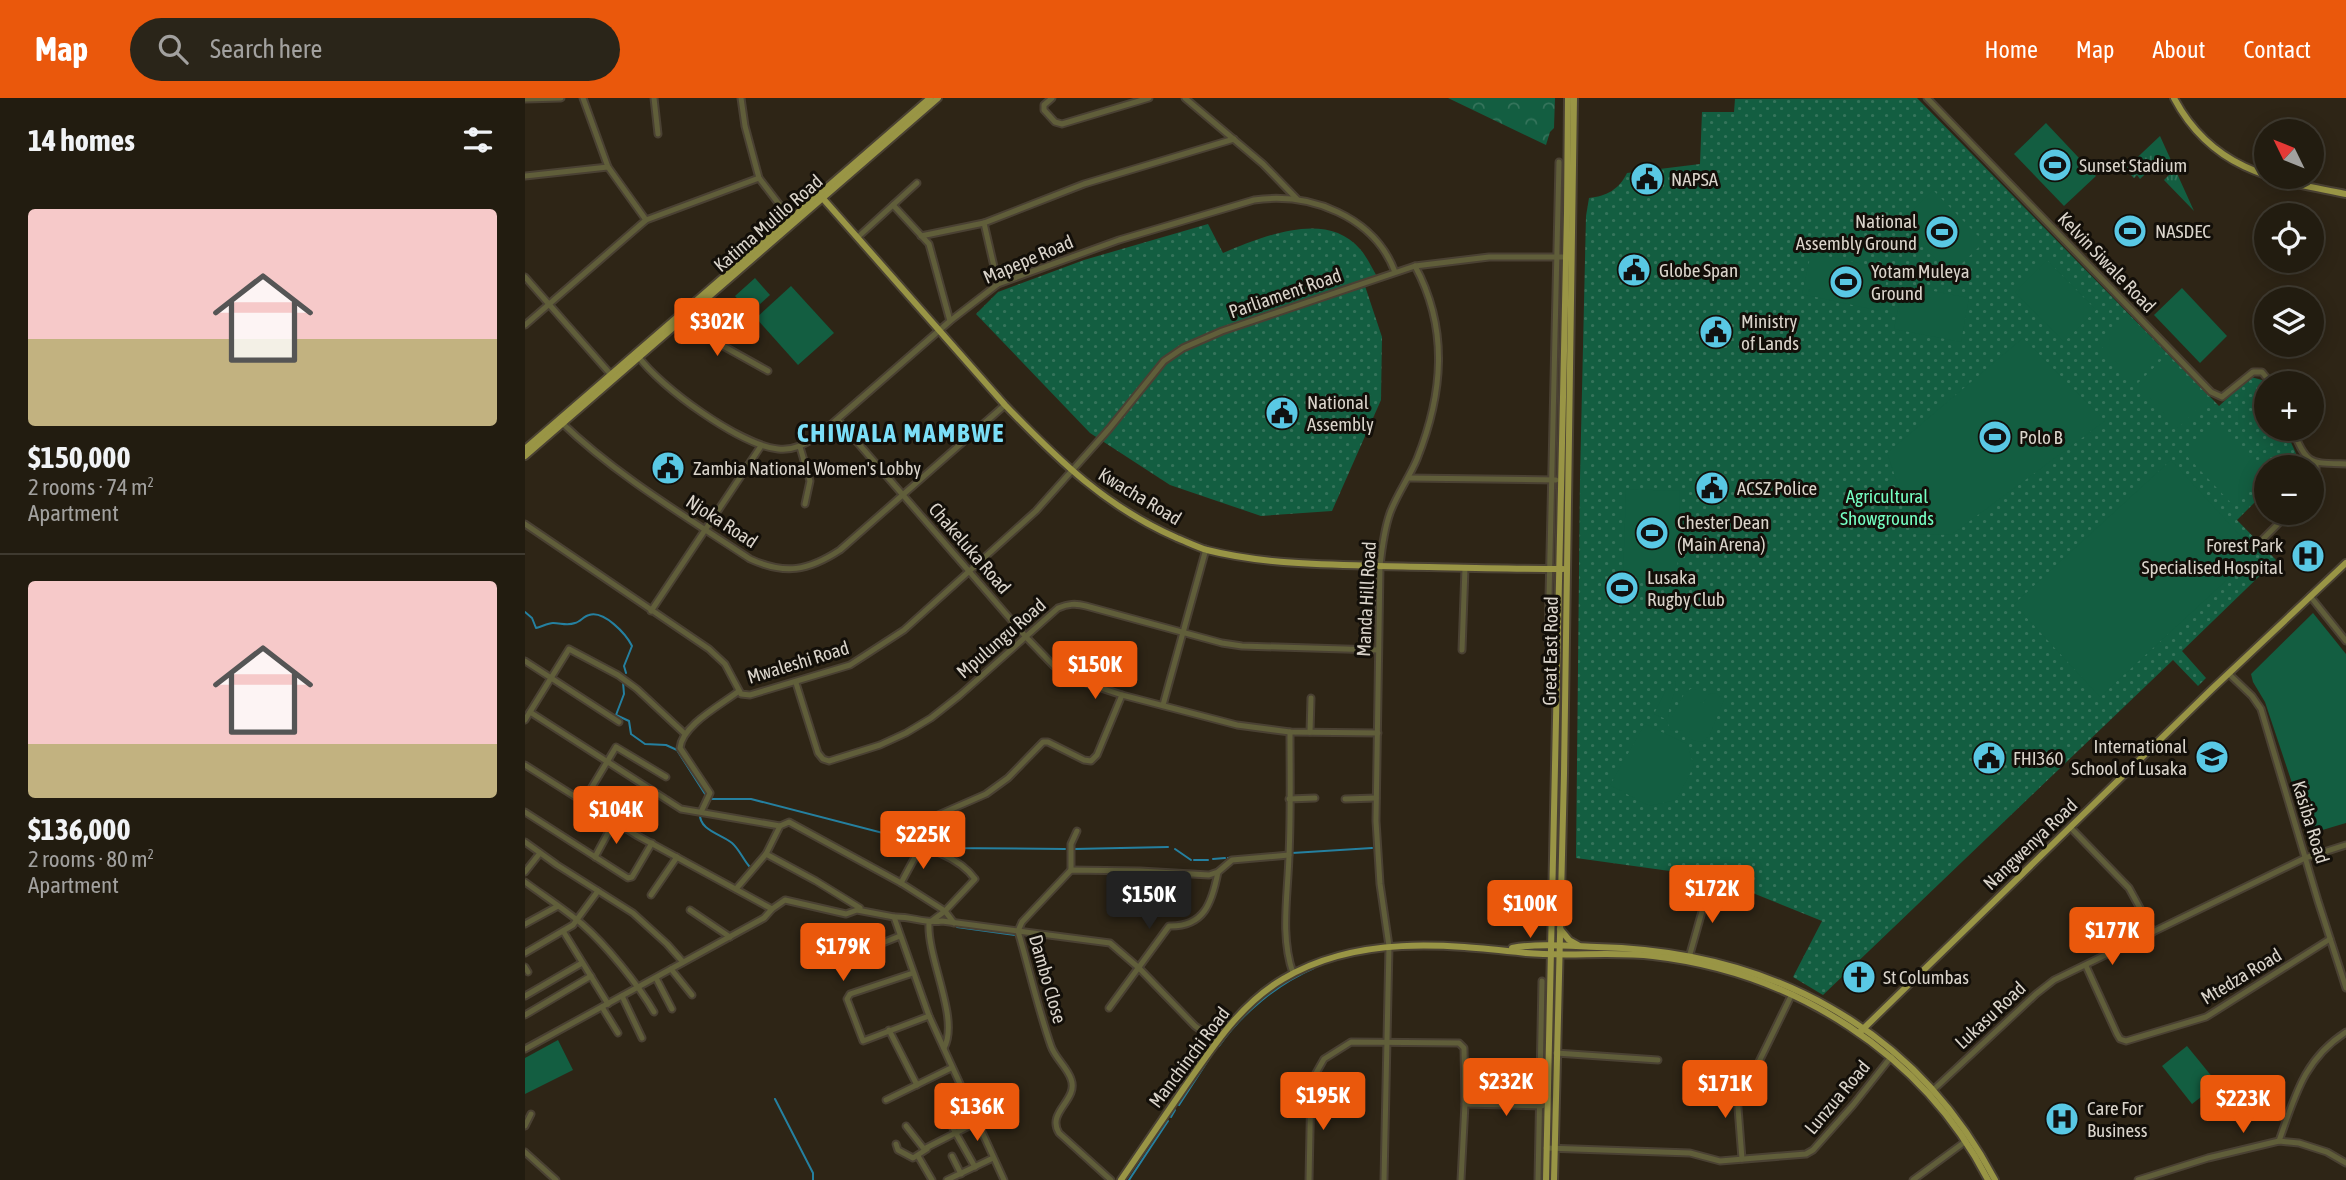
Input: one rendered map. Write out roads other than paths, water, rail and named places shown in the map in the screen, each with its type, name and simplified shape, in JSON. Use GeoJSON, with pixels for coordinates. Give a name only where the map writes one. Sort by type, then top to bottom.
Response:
{"type":"FeatureCollection","features":[{"type":"Feature","properties":{"kind":"main road","name":"Katima Mulilo Road"},"geometry":{"type":"LineString","coordinates":[[821,195],[930,98]]}},
{"type":"Feature","properties":{"kind":"main road","name":"Katima Mulilo Road"},"geometry":{"type":"LineString","coordinates":[[525,449],[791,220],[938,98]]}},
{"type":"Feature","properties":{"kind":"main road","name":"Great East Road"},"geometry":{"type":"LineString","coordinates":[[1546,1180],[1556,1053],[1556,953],[1551,933],[1566,257],[1566,98]]}},
{"type":"Feature","properties":{"kind":"main road","name":"Great East Road"},"geometry":{"type":"LineString","coordinates":[[1553,1180],[1543,1106],[1559,927],[1576,98]]}},
{"type":"Feature","properties":{"kind":"main road"},"geometry":{"type":"LineString","coordinates":[[2174,98],[2193,126],[2206,139],[2244,167],[2281,181],[2346,194]]}},
{"type":"Feature","properties":{"kind":"main road","name":"Kwacha Road"},"geometry":{"type":"LineString","coordinates":[[821,195],[1005,405],[1070,471],[1156,528],[1206,550],[1283,563],[1567,569]]}},
{"type":"Feature","properties":{"kind":"main road","name":"Katima Mulilo Road"},"geometry":{"type":"LineString","coordinates":[[612,375],[685,317],[791,220]]}},
{"type":"Feature","properties":{"kind":"main road","name":"Katima Mulilo Road"},"geometry":{"type":"LineString","coordinates":[[525,456],[560,421]]}},
{"type":"Feature","properties":{"kind":"main road","name":"Nangwenya Road"},"geometry":{"type":"LineString","coordinates":[[1862,1031],[2346,563]]}},
{"type":"Feature","properties":{"kind":"main road"},"geometry":{"type":"LineString","coordinates":[[1559,927],[1569,940],[1583,947]]}},
{"type":"Feature","properties":{"kind":"main road"},"geometry":{"type":"LineString","coordinates":[[1523,947],[1543,942],[1551,933]]}},
{"type":"Feature","properties":{"kind":"main road","name":"Manchinchi Road"},"geometry":{"type":"LineString","coordinates":[[1121,1180],[1216,1041],[1249,1004],[1293,973],[1345,953],[1389,946],[1507,949],[1523,947],[1556,953]]}},
{"type":"Feature","properties":{"kind":"main road"},"geometry":{"type":"LineString","coordinates":[[1556,953],[1583,947],[1653,950],[1734,965],[1793,991],[1862,1031],[1893,1054]]}},
{"type":"Feature","properties":{"kind":"main road","name":"Manchinchi Road"},"geometry":{"type":"LineString","coordinates":[[1507,949],[1527,953],[1556,953]]}},
{"type":"Feature","properties":{"kind":"main road"},"geometry":{"type":"LineString","coordinates":[[1556,953],[1689,958]]}},
{"type":"Feature","properties":{"kind":"main road"},"geometry":{"type":"LineString","coordinates":[[1872,1021],[1873,1035]]}},
{"type":"Feature","properties":{"kind":"main road"},"geometry":{"type":"LineString","coordinates":[[1862,1031],[1873,1035],[1931,1092],[1968,1139],[1995,1180]]}},
{"type":"Feature","properties":{"kind":"main road"},"geometry":{"type":"LineString","coordinates":[[1968,1139],[1988,1180]]}},
{"type":"Feature","properties":{"kind":"street"},"geometry":{"type":"LineString","coordinates":[[525,99],[561,98]]}},
{"type":"Feature","properties":{"kind":"street"},"geometry":{"type":"LineString","coordinates":[[583,98],[608,167],[646,220]]}},
{"type":"Feature","properties":{"kind":"street"},"geometry":{"type":"LineString","coordinates":[[654,98],[657,134]]}},
{"type":"Feature","properties":{"kind":"street"},"geometry":{"type":"LineString","coordinates":[[741,98],[744,126],[759,178],[791,220]]}},
{"type":"Feature","properties":{"kind":"street"},"geometry":{"type":"LineString","coordinates":[[1052,98],[1044,105],[1044,110],[1055,122],[1062,124],[1149,98]]}},
{"type":"Feature","properties":{"kind":"street"},"geometry":{"type":"LineString","coordinates":[[1185,98],[1234,139],[1297,199]]}},
{"type":"Feature","properties":{"kind":"street","name":"Kelvin Siwale Road"},"geometry":{"type":"LineString","coordinates":[[1927,98],[2211,392],[2222,397],[2254,372]]}},
{"type":"Feature","properties":{"kind":"street"},"geometry":{"type":"LineString","coordinates":[[921,236],[984,223],[1083,184],[1234,139]]}},
{"type":"Feature","properties":{"kind":"street"},"geometry":{"type":"LineString","coordinates":[[1548,641],[1559,162]]}},
{"type":"Feature","properties":{"kind":"street"},"geometry":{"type":"LineString","coordinates":[[525,176],[608,167]]}},
{"type":"Feature","properties":{"kind":"street"},"geometry":{"type":"LineString","coordinates":[[525,325],[646,220],[759,178]]}},
{"type":"Feature","properties":{"kind":"street"},"geometry":{"type":"LineString","coordinates":[[858,237],[917,183]]}},
{"type":"Feature","properties":{"kind":"street","name":"Mapepe Road"},"geometry":{"type":"LineString","coordinates":[[800,447],[838,420],[950,321],[998,284],[1119,240],[1254,200],[1275,197],[1313,202],[1350,219],[1378,243],[1390,258],[1395,272]]}},
{"type":"Feature","properties":{"kind":"street"},"geometry":{"type":"LineString","coordinates":[[893,205],[930,249],[950,321]]}},
{"type":"Feature","properties":{"kind":"street"},"geometry":{"type":"LineString","coordinates":[[984,223],[998,284]]}},
{"type":"Feature","properties":{"kind":"street","name":"Parliament Road"},"geometry":{"type":"LineString","coordinates":[[1070,471],[1109,429],[1155,371],[1175,352],[1222,331],[1415,266],[1489,257],[1566,257]]}},
{"type":"Feature","properties":{"kind":"street","name":"Manda Hill Road"},"geometry":{"type":"LineString","coordinates":[[1384,1180],[1389,946],[1380,884],[1376,798],[1380,566],[1383,538],[1391,510],[1408,478],[1430,420],[1439,353],[1437,321],[1415,266]]}},
{"type":"Feature","properties":{"kind":"street"},"geometry":{"type":"LineString","coordinates":[[525,277],[612,375]]}},
{"type":"Feature","properties":{"kind":"street"},"geometry":{"type":"LineString","coordinates":[[685,317],[716,342],[768,371]]}},
{"type":"Feature","properties":{"kind":"street"},"geometry":{"type":"LineString","coordinates":[[638,356],[661,383],[748,440],[780,450],[800,447],[810,481],[805,504]]}},
{"type":"Feature","properties":{"kind":"street","name":"Njoka Road"},"geometry":{"type":"LineString","coordinates":[[560,421],[591,451],[617,470],[750,559],[768,567],[804,568],[822,562],[840,550],[1005,405]]}},
{"type":"Feature","properties":{"kind":"street","name":"Chakeluka Road"},"geometry":{"type":"LineString","coordinates":[[838,420],[1026,637],[1054,666],[1074,679],[1122,695],[1237,725],[1290,732],[1378,733]]}},
{"type":"Feature","properties":{"kind":"street"},"geometry":{"type":"LineString","coordinates":[[651,611],[761,446]]}},
{"type":"Feature","properties":{"kind":"street"},"geometry":{"type":"LineString","coordinates":[[2324,463],[2346,464]]}},
{"type":"Feature","properties":{"kind":"street","name":"Mwaleshi Road"},"geometry":{"type":"LineString","coordinates":[[525,524],[719,656],[741,694],[750,695],[850,665],[904,630],[1036,511],[1070,471]]}},
{"type":"Feature","properties":{"kind":"street"},"geometry":{"type":"LineString","coordinates":[[1408,478],[1560,480]]}},
{"type":"Feature","properties":{"kind":"street"},"geometry":{"type":"LineString","coordinates":[[2262,540],[2277,525]]}},
{"type":"Feature","properties":{"kind":"street"},"geometry":{"type":"LineString","coordinates":[[1163,705],[1206,550]]}},
{"type":"Feature","properties":{"kind":"street"},"geometry":{"type":"LineString","coordinates":[[1462,650],[1465,568]]}},
{"type":"Feature","properties":{"kind":"street"},"geometry":{"type":"LineString","coordinates":[[2310,596],[2346,641]]}},
{"type":"Feature","properties":{"kind":"street","name":"Mpulungu Road"},"geometry":{"type":"LineString","coordinates":[[796,683],[818,753],[829,761],[880,745],[931,718],[1058,608],[1074,603],[1242,646],[1378,650]]}},
{"type":"Feature","properties":{"kind":"street"},"geometry":{"type":"LineString","coordinates":[[525,720],[564,656],[569,649],[574,649],[637,689],[684,733]]}},
{"type":"Feature","properties":{"kind":"street"},"geometry":{"type":"LineString","coordinates":[[525,661],[619,722]]}},
{"type":"Feature","properties":{"kind":"street","name":"Kasiba Road"},"geometry":{"type":"LineString","coordinates":[[2229,674],[2252,696],[2261,709],[2346,988]]}},
{"type":"Feature","properties":{"kind":"street"},"geometry":{"type":"LineString","coordinates":[[701,812],[710,793],[680,748],[684,733],[739,691]]}},
{"type":"Feature","properties":{"kind":"street"},"geometry":{"type":"LineString","coordinates":[[906,829],[986,794],[1007,778],[1043,742],[1091,761],[1097,755],[1122,695]]}},
{"type":"Feature","properties":{"kind":"street"},"geometry":{"type":"LineString","coordinates":[[1310,732],[1311,698]]}},
{"type":"Feature","properties":{"kind":"street"},"geometry":{"type":"LineString","coordinates":[[530,712],[607,764],[681,809],[781,826]]}},
{"type":"Feature","properties":{"kind":"street"},"geometry":{"type":"LineString","coordinates":[[1290,732],[1286,912],[1288,959],[1293,973]]}},
{"type":"Feature","properties":{"kind":"street"},"geometry":{"type":"LineString","coordinates":[[583,802],[616,747],[666,777]]}},
{"type":"Feature","properties":{"kind":"street"},"geometry":{"type":"LineString","coordinates":[[525,765],[614,822],[772,909]]}},
{"type":"Feature","properties":{"kind":"street"},"geometry":{"type":"LineString","coordinates":[[1289,799],[1315,798]]}},
{"type":"Feature","properties":{"kind":"street"},"geometry":{"type":"LineString","coordinates":[[1345,799],[1376,798]]}},
{"type":"Feature","properties":{"kind":"street"},"geometry":{"type":"LineString","coordinates":[[525,812],[631,878],[652,843]]}},
{"type":"Feature","properties":{"kind":"street"},"geometry":{"type":"LineString","coordinates":[[595,858],[614,822]]}},
{"type":"Feature","properties":{"kind":"street"},"geometry":{"type":"LineString","coordinates":[[736,889],[766,854],[781,826],[789,822],[901,883],[945,911],[954,922]]}},
{"type":"Feature","properties":{"kind":"street"},"geometry":{"type":"LineString","coordinates":[[2070,827],[2129,888],[2153,932]]}},
{"type":"Feature","properties":{"kind":"street"},"geometry":{"type":"LineString","coordinates":[[1077,831],[1071,844],[1071,870],[1209,875],[1218,872],[1233,860],[1289,855]]}},
{"type":"Feature","properties":{"kind":"street"},"geometry":{"type":"LineString","coordinates":[[891,838],[947,856],[975,879],[945,911],[929,923]]}},
{"type":"Feature","properties":{"kind":"street"},"geometry":{"type":"LineString","coordinates":[[525,842],[633,913],[684,962]]}},
{"type":"Feature","properties":{"kind":"street","name":"Lukasu Road"},"geometry":{"type":"LineString","coordinates":[[1931,1092],[2036,994],[2054,981],[2305,858],[2346,845]]}},
{"type":"Feature","properties":{"kind":"street"},"geometry":{"type":"LineString","coordinates":[[901,883],[921,846]]}},
{"type":"Feature","properties":{"kind":"street"},"geometry":{"type":"LineString","coordinates":[[525,872],[540,853]]}},
{"type":"Feature","properties":{"kind":"street"},"geometry":{"type":"LineString","coordinates":[[766,854],[864,911]]}},
{"type":"Feature","properties":{"kind":"street"},"geometry":{"type":"LineString","coordinates":[[651,895],[677,857]]}},
{"type":"Feature","properties":{"kind":"street","name":"Dambo Close"},"geometry":{"type":"LineString","coordinates":[[1071,870],[1022,922],[1018,931],[1051,1046],[1072,1078],[1071,1093],[1056,1118],[1055,1126],[1059,1133],[1111,1180]]}},
{"type":"Feature","properties":{"kind":"street"},"geometry":{"type":"LineString","coordinates":[[1109,1008],[1169,926],[1183,926],[1195,922],[1205,911],[1213,896],[1218,872]]}},
{"type":"Feature","properties":{"kind":"street"},"geometry":{"type":"LineString","coordinates":[[525,882],[596,937],[644,994],[654,1012]]}},
{"type":"Feature","properties":{"kind":"street"},"geometry":{"type":"LineString","coordinates":[[1689,958],[1710,883]]}},
{"type":"Feature","properties":{"kind":"street"},"geometry":{"type":"LineString","coordinates":[[525,953],[573,925],[598,891]]}},
{"type":"Feature","properties":{"kind":"street"},"geometry":{"type":"LineString","coordinates":[[525,1049],[764,918],[785,900],[846,914],[857,910],[894,917],[908,916],[929,923],[954,922],[1110,943],[1139,968],[1195,1026],[1216,1041]]}},
{"type":"Feature","properties":{"kind":"street"},"geometry":{"type":"LineString","coordinates":[[525,924],[558,906]]}},
{"type":"Feature","properties":{"kind":"street"},"geometry":{"type":"LineString","coordinates":[[690,910],[730,937]]}},
{"type":"Feature","properties":{"kind":"street"},"geometry":{"type":"LineString","coordinates":[[894,917],[929,1016],[1005,1180]]}},
{"type":"Feature","properties":{"kind":"street"},"geometry":{"type":"LineString","coordinates":[[929,923],[929,943],[949,1032],[944,1048]]}},
{"type":"Feature","properties":{"kind":"street"},"geometry":{"type":"LineString","coordinates":[[563,931],[591,976],[618,1033]]}},
{"type":"Feature","properties":{"kind":"street"},"geometry":{"type":"LineString","coordinates":[[847,957],[901,936]]}},
{"type":"Feature","properties":{"kind":"street","name":"Mtedza Road"},"geometry":{"type":"LineString","coordinates":[[2086,965],[2116,1034],[2126,1041],[2206,1017],[2330,939]]}},
{"type":"Feature","properties":{"kind":"street"},"geometry":{"type":"LineString","coordinates":[[525,996],[582,963]]}},
{"type":"Feature","properties":{"kind":"street"},"geometry":{"type":"LineString","coordinates":[[671,969],[692,996]]}},
{"type":"Feature","properties":{"kind":"street"},"geometry":{"type":"LineString","coordinates":[[913,973],[847,996],[863,1041],[929,1016]]}},
{"type":"Feature","properties":{"kind":"street"},"geometry":{"type":"LineString","coordinates":[[525,1015],[591,976]]}},
{"type":"Feature","properties":{"kind":"street"},"geometry":{"type":"LineString","coordinates":[[656,978],[672,1009]]}},
{"type":"Feature","properties":{"kind":"street"},"geometry":{"type":"LineString","coordinates":[[555,979],[562,992]]}},
{"type":"Feature","properties":{"kind":"street"},"geometry":{"type":"LineString","coordinates":[[1538,1180],[1543,1106],[1542,981]]}},
{"type":"Feature","properties":{"kind":"street"},"geometry":{"type":"LineString","coordinates":[[1550,1148],[1690,1153],[1720,1161],[1742,1159],[1737,1095],[1754,1072],[1793,991]]}},
{"type":"Feature","properties":{"kind":"street"},"geometry":{"type":"LineString","coordinates":[[622,996],[642,1038]]}},
{"type":"Feature","properties":{"kind":"street"},"geometry":{"type":"LineString","coordinates":[[889,1030],[917,1085]]}},
{"type":"Feature","properties":{"kind":"street"},"geometry":{"type":"LineString","coordinates":[[2279,1141],[2303,1077],[2315,1057],[2346,1032]]}},
{"type":"Feature","properties":{"kind":"street"},"geometry":{"type":"LineString","coordinates":[[1309,1180],[1311,1082],[1324,1059],[1351,1042],[1459,1043],[1465,1051],[1461,1180]]}},
{"type":"Feature","properties":{"kind":"street"},"geometry":{"type":"LineString","coordinates":[[1556,1053],[1658,1060]]}},
{"type":"Feature","properties":{"kind":"street","name":"Lunzua Road"},"geometry":{"type":"LineString","coordinates":[[1742,1159],[1798,1156],[1813,1150],[1893,1054]]}},
{"type":"Feature","properties":{"kind":"street"},"geometry":{"type":"LineString","coordinates":[[886,1100],[951,1068]]}},
{"type":"Feature","properties":{"kind":"street"},"geometry":{"type":"LineString","coordinates":[[1705,1079],[1737,1095]]}},
{"type":"Feature","properties":{"kind":"street"},"geometry":{"type":"LineString","coordinates":[[1465,1104],[1543,1106]]}},
{"type":"Feature","properties":{"kind":"street"},"geometry":{"type":"LineString","coordinates":[[941,1107],[975,1167]]}},
{"type":"Feature","properties":{"kind":"street"},"geometry":{"type":"LineString","coordinates":[[525,1126],[531,1114]]}},
{"type":"Feature","properties":{"kind":"street"},"geometry":{"type":"LineString","coordinates":[[897,1144],[899,1151],[913,1158],[977,1122]]}},
{"type":"Feature","properties":{"kind":"street"},"geometry":{"type":"LineString","coordinates":[[906,1126],[921,1147],[927,1149]]}},
{"type":"Feature","properties":{"kind":"street"},"geometry":{"type":"LineString","coordinates":[[1913,1180],[1968,1139]]}},
{"type":"Feature","properties":{"kind":"street"},"geometry":{"type":"LineString","coordinates":[[2138,1180],[2218,1155],[2279,1141],[2299,1143],[2327,1152],[2346,1163]]}},
{"type":"Feature","properties":{"kind":"street"},"geometry":{"type":"LineString","coordinates":[[525,1152],[556,1180]]}},
{"type":"Feature","properties":{"kind":"street"},"geometry":{"type":"LineString","coordinates":[[918,1156],[932,1180]]}},
{"type":"Feature","properties":{"kind":"street"},"geometry":{"type":"LineString","coordinates":[[952,1156],[961,1174]]}},
{"type":"Feature","properties":{"kind":"street"},"geometry":{"type":"LineString","coordinates":[[947,1180],[993,1158]]}},
{"type":"Feature","properties":{"kind":"waterway"},"geometry":{"type":"LineString","coordinates":[[525,612],[532,618],[536,628],[551,623],[572,624],[595,614],[608,619],[632,646],[624,666],[626,673]]}},
{"type":"Feature","properties":{"kind":"waterway"},"geometry":{"type":"LineString","coordinates":[[623,682],[624,694],[616,715],[629,721],[631,734],[645,744],[666,745],[677,750],[707,797]]}},
{"type":"Feature","properties":{"kind":"waterway"},"geometry":{"type":"LineString","coordinates":[[711,799],[751,799],[941,848],[1065,849]]}},
{"type":"Feature","properties":{"kind":"waterway"},"geometry":{"type":"LineString","coordinates":[[700,814],[703,824],[732,843],[749,866]]}},
{"type":"Feature","properties":{"kind":"waterway"},"geometry":{"type":"LineString","coordinates":[[1074,849],[1168,847]]}},
{"type":"Feature","properties":{"kind":"waterway"},"geometry":{"type":"LineString","coordinates":[[1292,853],[1372,848]]}},
{"type":"Feature","properties":{"kind":"waterway"},"geometry":{"type":"LineString","coordinates":[[1175,849],[1191,860]]}},
{"type":"Feature","properties":{"kind":"waterway"},"geometry":{"type":"LineString","coordinates":[[1228,858],[1236,857]]}},
{"type":"Feature","properties":{"kind":"waterway"},"geometry":{"type":"LineString","coordinates":[[1213,859],[1225,858]]}},
{"type":"Feature","properties":{"kind":"waterway"},"geometry":{"type":"LineString","coordinates":[[1194,860],[1208,860]]}},
{"type":"Feature","properties":{"kind":"waterway"},"geometry":{"type":"LineString","coordinates":[[957,927],[1015,935]]}},
{"type":"Feature","properties":{"kind":"waterway"},"geometry":{"type":"LineString","coordinates":[[1025,935],[1067,940]]}},
{"type":"Feature","properties":{"kind":"waterway"},"geometry":{"type":"LineString","coordinates":[[1219,1046],[1238,1022],[1261,1001],[1287,982],[1314,968]]}},
{"type":"Feature","properties":{"kind":"waterway"},"geometry":{"type":"LineString","coordinates":[[1179,1105],[1214,1051]]}},
{"type":"Feature","properties":{"kind":"waterway"},"geometry":{"type":"LineString","coordinates":[[775,1099],[813,1173],[813,1180]]}},
{"type":"Feature","properties":{"kind":"waterway"},"geometry":{"type":"LineString","coordinates":[[1171,1117],[1175,1110]]}},
{"type":"Feature","properties":{"kind":"waterway"},"geometry":{"type":"LineString","coordinates":[[1129,1180],[1168,1121]]}},
{"type":"Feature","properties":{"kind":"place","name":"Sunset Stadium"},"geometry":{"type":"Point","coordinates":[2055,165]}},
{"type":"Feature","properties":{"kind":"place","name":"NAPSA"},"geometry":{"type":"Point","coordinates":[1647,179]}},
{"type":"Feature","properties":{"kind":"place","name":"NASDEC"},"geometry":{"type":"Point","coordinates":[2130,231]}},
{"type":"Feature","properties":{"kind":"place","name":"National Assembly Ground"},"geometry":{"type":"Point","coordinates":[1942,232]}},
{"type":"Feature","properties":{"kind":"place","name":"Globe Span"},"geometry":{"type":"Point","coordinates":[1634,270]}},
{"type":"Feature","properties":{"kind":"place","name":"Yotam Muleya Ground"},"geometry":{"type":"Point","coordinates":[1846,282]}},
{"type":"Feature","properties":{"kind":"place","name":"Ministry of Lands"},"geometry":{"type":"Point","coordinates":[1716,332]}},
{"type":"Feature","properties":{"kind":"place","name":"National Assembly"},"geometry":{"type":"Point","coordinates":[1282,413]}},
{"type":"Feature","properties":{"kind":"place","name":"Polo B"},"geometry":{"type":"Point","coordinates":[1995,437]}},
{"type":"Feature","properties":{"kind":"place","name":"Zambia National Women's Lobby"},"geometry":{"type":"Point","coordinates":[668,468]}},
{"type":"Feature","properties":{"kind":"place","name":"ACSZ Police"},"geometry":{"type":"Point","coordinates":[1712,488]}},
{"type":"Feature","properties":{"kind":"place","name":"Chester Dean (Main Arena)"},"geometry":{"type":"Point","coordinates":[1652,533]}},
{"type":"Feature","properties":{"kind":"place","name":"Forest Park Specialised Hospital"},"geometry":{"type":"Point","coordinates":[2308,556]}},
{"type":"Feature","properties":{"kind":"place","name":"Lusaka Rugby Club"},"geometry":{"type":"Point","coordinates":[1622,588]}},
{"type":"Feature","properties":{"kind":"place","name":"International School of Lusaka"},"geometry":{"type":"Point","coordinates":[2212,757]}},
{"type":"Feature","properties":{"kind":"place","name":"FHI360"},"geometry":{"type":"Point","coordinates":[1989,758]}},
{"type":"Feature","properties":{"kind":"place","name":"St Columbas"},"geometry":{"type":"Point","coordinates":[1859,977]}},
{"type":"Feature","properties":{"kind":"place","name":"Care For Business"},"geometry":{"type":"Point","coordinates":[2062,1119]}},
{"type":"Feature","properties":{"kind":"district","name":"CHIWALA MAMBWE"},"geometry":{"type":"Point","coordinates":[901,433]}},
{"type":"Feature","properties":{"kind":"park label","name":"Agricultural Showgrounds"},"geometry":{"type":"Point","coordinates":[1887,507]}}]}
